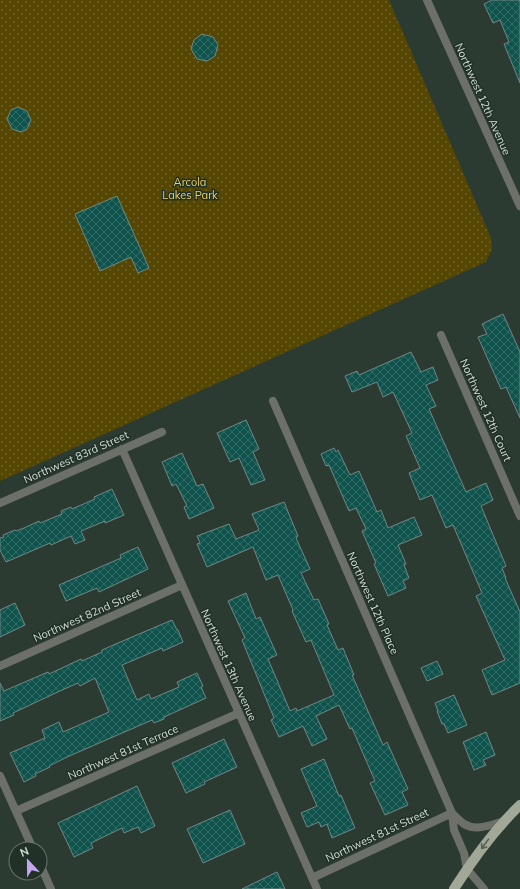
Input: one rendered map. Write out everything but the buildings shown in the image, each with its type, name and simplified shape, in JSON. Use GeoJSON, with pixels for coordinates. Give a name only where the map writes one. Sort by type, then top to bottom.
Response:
{"type":"FeatureCollection","features":[{"type":"Feature","properties":{"kind":"main road"},"geometry":{"type":"LineString","coordinates":[[454,889],[490,837],[520,805]]}},
{"type":"Feature","properties":{"kind":"street","name":"Northwest 12th Avenue"},"geometry":{"type":"LineString","coordinates":[[426,0],[520,206]]}},
{"type":"Feature","properties":{"kind":"street","name":"Northwest 12th Court"},"geometry":{"type":"LineString","coordinates":[[441,335],[520,516]]}},
{"type":"Feature","properties":{"kind":"street","name":"Northwest 12th Place"},"geometry":{"type":"LineString","coordinates":[[273,401],[452,813],[454,830],[464,853],[467,869],[484,889]]}},
{"type":"Feature","properties":{"kind":"street","name":"Northwest 83rd Street"},"geometry":{"type":"LineString","coordinates":[[0,503],[162,432]]}},
{"type":"Feature","properties":{"kind":"street","name":"Northwest 13th Avenue"},"geometry":{"type":"LineString","coordinates":[[122,449],[317,889]]}},
{"type":"Feature","properties":{"kind":"street","name":"Northwest 82nd Street"},"geometry":{"type":"LineString","coordinates":[[0,666],[182,585]]}},
{"type":"Feature","properties":{"kind":"street","name":"Northwest 81st Terrace"},"geometry":{"type":"LineString","coordinates":[[16,811],[239,713]]}},
{"type":"Feature","properties":{"kind":"street"},"geometry":{"type":"LineString","coordinates":[[0,776],[29,841]]}},
{"type":"Feature","properties":{"kind":"street","name":"Northwest 12th Place"},"geometry":{"type":"LineString","coordinates":[[452,813],[463,823],[477,828],[505,821]]}},
{"type":"Feature","properties":{"kind":"street","name":"Northwest 81st Street"},"geometry":{"type":"LineString","coordinates":[[312,878],[452,813]]}},
{"type":"Feature","properties":{"kind":"green space","name":"Arcola Lakes Park"},"geometry":{"type":"Polygon","coordinates":[[[0,0],[389,0],[491,238],[492,249],[486,262],[0,481],[0,0]]]}}]}
